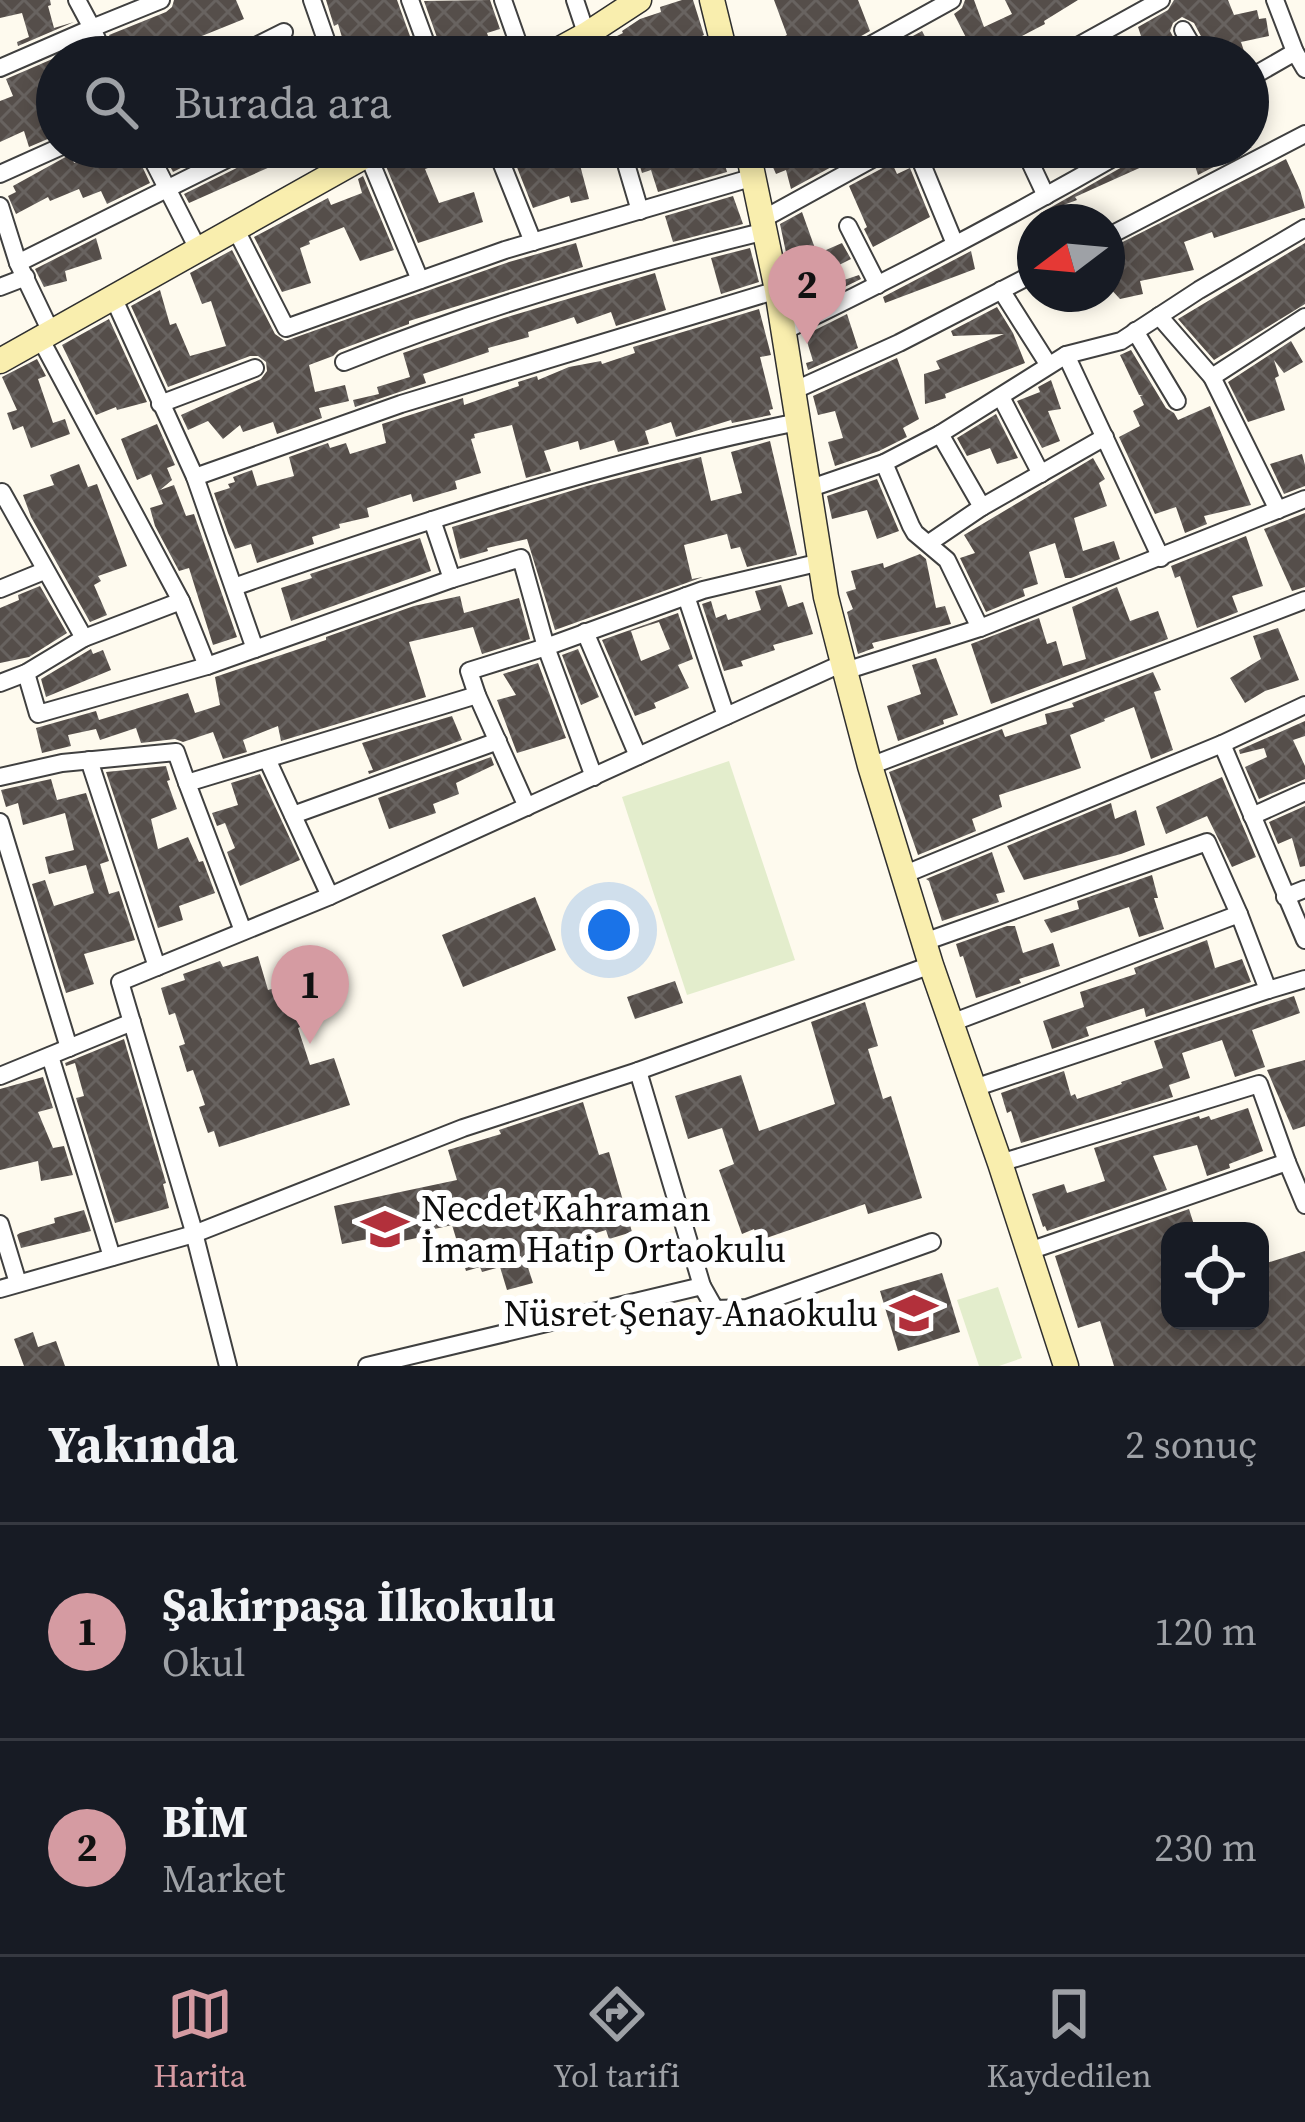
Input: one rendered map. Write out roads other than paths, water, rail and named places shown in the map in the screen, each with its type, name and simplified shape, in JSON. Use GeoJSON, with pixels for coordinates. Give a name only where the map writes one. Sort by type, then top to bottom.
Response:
{"type":"FeatureCollection","features":[{"type":"Feature","properties":{"kind":"main road"},"geometry":{"type":"LineString","coordinates":[[600,36],[637,0]]}},
{"type":"Feature","properties":{"kind":"main road"},"geometry":{"type":"LineString","coordinates":[[712,0],[721,36]]}},
{"type":"Feature","properties":{"kind":"main road"},"geometry":{"type":"LineString","coordinates":[[0,361],[338,168]]}},
{"type":"Feature","properties":{"kind":"main road"},"geometry":{"type":"LineString","coordinates":[[752,168],[777,290],[826,597],[844,667],[927,953],[1066,1366]]}},
{"type":"Feature","properties":{"kind":"street"},"geometry":{"type":"LineString","coordinates":[[76,0],[96,36]]}},
{"type":"Feature","properties":{"kind":"street"},"geometry":{"type":"LineString","coordinates":[[74,36],[160,0]]}},
{"type":"Feature","properties":{"kind":"street"},"geometry":{"type":"LineString","coordinates":[[311,0],[324,36]]}},
{"type":"Feature","properties":{"kind":"street"},"geometry":{"type":"LineString","coordinates":[[410,0],[423,36]]}},
{"type":"Feature","properties":{"kind":"street"},"geometry":{"type":"LineString","coordinates":[[503,0],[516,36]]}},
{"type":"Feature","properties":{"kind":"street"},"geometry":{"type":"LineString","coordinates":[[575,0],[587,36]]}},
{"type":"Feature","properties":{"kind":"street"},"geometry":{"type":"LineString","coordinates":[[898,36],[952,0]]}},
{"type":"Feature","properties":{"kind":"street"},"geometry":{"type":"LineString","coordinates":[[1096,36],[1161,0]]}},
{"type":"Feature","properties":{"kind":"street"},"geometry":{"type":"LineString","coordinates":[[1275,0],[1305,69]]}},
{"type":"Feature","properties":{"kind":"street"},"geometry":{"type":"LineString","coordinates":[[1183,30],[1187,36]]}},
{"type":"Feature","properties":{"kind":"street"},"geometry":{"type":"LineString","coordinates":[[276,36],[284,32]]}},
{"type":"Feature","properties":{"kind":"street"},"geometry":{"type":"LineString","coordinates":[[0,68],[36,52]]}},
{"type":"Feature","properties":{"kind":"street"},"geometry":{"type":"LineString","coordinates":[[1269,67],[1295,52]]}},
{"type":"Feature","properties":{"kind":"street"},"geometry":{"type":"LineString","coordinates":[[1269,153],[1305,134]]}},
{"type":"Feature","properties":{"kind":"street"},"geometry":{"type":"LineString","coordinates":[[0,174],[36,158]]}},
{"type":"Feature","properties":{"kind":"street"},"geometry":{"type":"LineString","coordinates":[[157,168],[198,249]]}},
{"type":"Feature","properties":{"kind":"street"},"geometry":{"type":"LineString","coordinates":[[0,286],[210,168]]}},
{"type":"Feature","properties":{"kind":"street"},"geometry":{"type":"LineString","coordinates":[[378,168],[420,280]]}},
{"type":"Feature","properties":{"kind":"street"},"geometry":{"type":"LineString","coordinates":[[503,168],[533,242]]}},
{"type":"Feature","properties":{"kind":"street"},"geometry":{"type":"LineString","coordinates":[[627,168],[640,211]]}},
{"type":"Feature","properties":{"kind":"street"},"geometry":{"type":"LineString","coordinates":[[344,362],[405,338],[765,225],[859,168]]}},
{"type":"Feature","properties":{"kind":"street"},"geometry":{"type":"LineString","coordinates":[[924,168],[955,244]]}},
{"type":"Feature","properties":{"kind":"street"},"geometry":{"type":"LineString","coordinates":[[1033,168],[1046,196]]}},
{"type":"Feature","properties":{"kind":"street"},"geometry":{"type":"LineString","coordinates":[[784,331],[1095,168]]}},
{"type":"Feature","properties":{"kind":"street"},"geometry":{"type":"LineString","coordinates":[[1125,228],[1240,168]]}},
{"type":"Feature","properties":{"kind":"street"},"geometry":{"type":"LineString","coordinates":[[235,228],[286,328],[533,242],[754,177]]}},
{"type":"Feature","properties":{"kind":"street"},"geometry":{"type":"LineString","coordinates":[[0,206],[45,335],[181,601],[207,666]]}},
{"type":"Feature","properties":{"kind":"street"},"geometry":{"type":"LineString","coordinates":[[848,226],[878,285]]}},
{"type":"Feature","properties":{"kind":"street"},"geometry":{"type":"LineString","coordinates":[[808,489],[884,463],[940,434],[1066,355],[1120,340],[1305,228]]}},
{"type":"Feature","properties":{"kind":"street"},"geometry":{"type":"LineString","coordinates":[[793,391],[1017,282]]}},
{"type":"Feature","properties":{"kind":"street"},"geometry":{"type":"LineString","coordinates":[[194,477],[401,404],[777,290]]}},
{"type":"Feature","properties":{"kind":"street"},"geometry":{"type":"LineString","coordinates":[[1001,290],[1048,364]]}},
{"type":"Feature","properties":{"kind":"street"},"geometry":{"type":"LineString","coordinates":[[113,297],[194,477],[255,649]]}},
{"type":"Feature","properties":{"kind":"street"},"geometry":{"type":"LineString","coordinates":[[1160,316],[1212,377],[1278,510]]}},
{"type":"Feature","properties":{"kind":"street"},"geometry":{"type":"LineString","coordinates":[[1212,377],[1305,317]]}},
{"type":"Feature","properties":{"kind":"street"},"geometry":{"type":"LineString","coordinates":[[1135,332],[1177,401]]}},
{"type":"Feature","properties":{"kind":"street"},"geometry":{"type":"LineString","coordinates":[[1066,355],[1160,558]]}},
{"type":"Feature","properties":{"kind":"street"},"geometry":{"type":"LineString","coordinates":[[160,404],[254,368]]}},
{"type":"Feature","properties":{"kind":"street"},"geometry":{"type":"LineString","coordinates":[[1001,398],[1041,474]]}},
{"type":"Feature","properties":{"kind":"street"},"geometry":{"type":"LineString","coordinates":[[234,586],[654,454],[798,422]]}},
{"type":"Feature","properties":{"kind":"street"},"geometry":{"type":"LineString","coordinates":[[940,434],[982,507]]}},
{"type":"Feature","properties":{"kind":"street"},"geometry":{"type":"LineString","coordinates":[[928,543],[1105,437]]}},
{"type":"Feature","properties":{"kind":"street"},"geometry":{"type":"LineString","coordinates":[[884,463],[915,533],[947,560],[980,628]]}},
{"type":"Feature","properties":{"kind":"street"},"geometry":{"type":"LineString","coordinates":[[0,493],[84,638]]}},
{"type":"Feature","properties":{"kind":"street"},"geometry":{"type":"LineString","coordinates":[[228,1366],[119,982],[330,896],[844,667],[980,628],[1305,499]]}},
{"type":"Feature","properties":{"kind":"street"},"geometry":{"type":"LineString","coordinates":[[433,520],[452,579]]}},
{"type":"Feature","properties":{"kind":"street"},"geometry":{"type":"LineString","coordinates":[[26,673],[38,714],[207,666],[520,558],[546,646],[594,776]]}},
{"type":"Feature","properties":{"kind":"street"},"geometry":{"type":"LineString","coordinates":[[527,807],[469,671],[686,596],[820,562]]}},
{"type":"Feature","properties":{"kind":"street"},"geometry":{"type":"LineString","coordinates":[[0,589],[44,571]]}},
{"type":"Feature","properties":{"kind":"street"},"geometry":{"type":"LineString","coordinates":[[686,596],[726,716]]}},
{"type":"Feature","properties":{"kind":"street"},"geometry":{"type":"LineString","coordinates":[[870,766],[1305,600]]}},
{"type":"Feature","properties":{"kind":"street"},"geometry":{"type":"LineString","coordinates":[[0,683],[84,638],[181,601]]}},
{"type":"Feature","properties":{"kind":"street"},"geometry":{"type":"LineString","coordinates":[[585,632],[638,756]]}},
{"type":"Feature","properties":{"kind":"street"},"geometry":{"type":"LineString","coordinates":[[188,783],[477,694]]}},
{"type":"Feature","properties":{"kind":"street"},"geometry":{"type":"LineString","coordinates":[[903,875],[1305,705]]}},
{"type":"Feature","properties":{"kind":"street"},"geometry":{"type":"LineString","coordinates":[[293,815],[498,741]]}},
{"type":"Feature","properties":{"kind":"street"},"geometry":{"type":"LineString","coordinates":[[1222,744],[1304,938]]}},
{"type":"Feature","properties":{"kind":"street"},"geometry":{"type":"LineString","coordinates":[[0,778],[62,763],[176,752],[243,932]]}},
{"type":"Feature","properties":{"kind":"street"},"geometry":{"type":"LineString","coordinates":[[267,759],[330,896]]}},
{"type":"Feature","properties":{"kind":"street"},"geometry":{"type":"LineString","coordinates":[[89,760],[157,967]]}},
{"type":"Feature","properties":{"kind":"street"},"geometry":{"type":"LineString","coordinates":[[1252,816],[1305,792]]}},
{"type":"Feature","properties":{"kind":"street"},"geometry":{"type":"LineString","coordinates":[[0,821],[69,1048]]}},
{"type":"Feature","properties":{"kind":"street"},"geometry":{"type":"LineString","coordinates":[[0,1224],[9,1286],[194,1234],[463,1128],[638,1071],[1207,842],[1268,990]]}},
{"type":"Feature","properties":{"kind":"street"},"geometry":{"type":"LineString","coordinates":[[1285,897],[1305,889]]}},
{"type":"Feature","properties":{"kind":"street"},"geometry":{"type":"LineString","coordinates":[[951,1023],[1239,914]]}},
{"type":"Feature","properties":{"kind":"street"},"geometry":{"type":"LineString","coordinates":[[974,1088],[1305,980]]}},
{"type":"Feature","properties":{"kind":"street"},"geometry":{"type":"LineString","coordinates":[[0,1076],[132,1022]]}},
{"type":"Feature","properties":{"kind":"street"},"geometry":{"type":"LineString","coordinates":[[50,1056],[112,1257]]}},
{"type":"Feature","properties":{"kind":"street"},"geometry":{"type":"LineString","coordinates":[[638,1071],[702,1286],[715,1309],[747,1308],[932,1242]]}},
{"type":"Feature","properties":{"kind":"street"},"geometry":{"type":"LineString","coordinates":[[1000,1163],[1259,1084],[1305,1205]]}},
{"type":"Feature","properties":{"kind":"street"},"geometry":{"type":"LineString","coordinates":[[1029,1251],[1287,1162]]}},
{"type":"Feature","properties":{"kind":"street"},"geometry":{"type":"LineString","coordinates":[[368,1366],[702,1286]]}},
{"type":"Feature","properties":{"kind":"place","name":"BİM"},"geometry":{"type":"Point","coordinates":[807,344]}},
{"type":"Feature","properties":{"kind":"place","name":"Şakirpaşa İlkokulu"},"geometry":{"type":"Point","coordinates":[310,1044]}},
{"type":"Feature","properties":{"kind":"place","name":"Necdet Kahraman İmam Hatip Ortaokulu"},"geometry":{"type":"Point","coordinates":[385,1229]}},
{"type":"Feature","properties":{"kind":"place","name":"Nüsret Şenay Anaokulu"},"geometry":{"type":"Point","coordinates":[914,1313]}}]}
